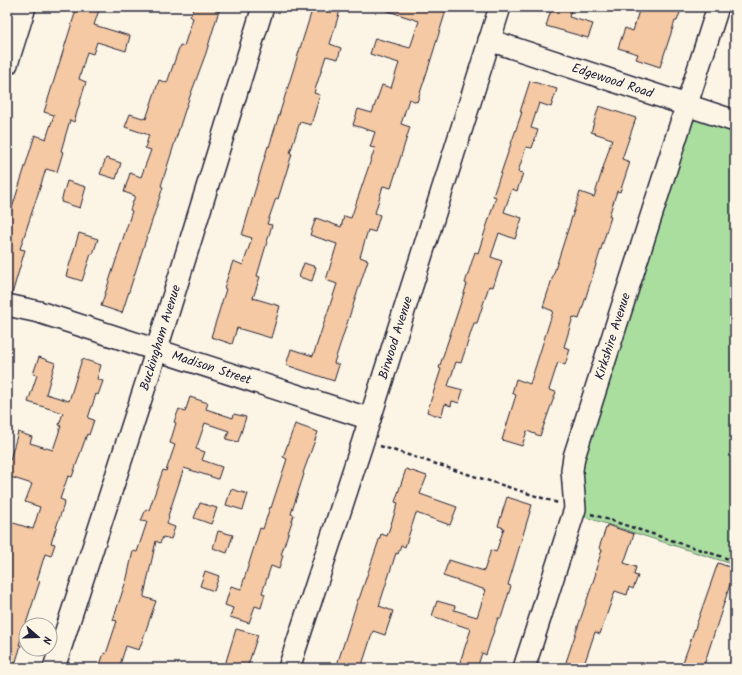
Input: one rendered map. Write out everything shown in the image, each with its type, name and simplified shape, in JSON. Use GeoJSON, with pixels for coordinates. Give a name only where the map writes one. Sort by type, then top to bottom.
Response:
{"type":"FeatureCollection","features":[{"type":"Feature","properties":{"kind":"street"},"geometry":{"type":"LineString","coordinates":[[7,64],[25,7]]}},
{"type":"Feature","properties":{"kind":"street","name":"Buckingham Avenue"},"geometry":{"type":"LineString","coordinates":[[54,668],[156,350],[263,7]]}},
{"type":"Feature","properties":{"kind":"street","name":"Birwood Avenue"},"geometry":{"type":"LineString","coordinates":[[289,668],[370,419],[500,7]]}},
{"type":"Feature","properties":{"kind":"street","name":"Kirkshire Avenue"},"geometry":{"type":"LineString","coordinates":[[524,668],[575,509],[572,470],[574,456],[688,105],[718,7]]}},
{"type":"Feature","properties":{"kind":"street","name":"Edgewood Road"},"geometry":{"type":"LineString","coordinates":[[489,40],[735,120]]}},
{"type":"Feature","properties":{"kind":"street","name":"Madison Street"},"geometry":{"type":"LineString","coordinates":[[7,305],[39,312],[370,419]]}},
{"type":"Feature","properties":{"kind":"path"},"geometry":{"type":"LineString","coordinates":[[377,445],[561,504]]}},
{"type":"Feature","properties":{"kind":"path"},"geometry":{"type":"LineString","coordinates":[[589,513],[735,561]]}},
{"type":"Feature","properties":{"kind":"green space"},"geometry":{"type":"Polygon","coordinates":[[[702,120],[735,131],[735,565],[585,517],[579,469],[689,121],[702,120]]]}},
{"type":"Feature","properties":{"kind":"building"},"geometry":{"type":"Polygon","coordinates":[[[77,7],[100,7],[94,25],[130,36],[126,51],[97,42],[93,54],[87,52],[79,79],[86,82],[74,122],[70,120],[61,151],[63,152],[57,172],[46,169],[20,249],[25,250],[12,294],[7,293],[7,224],[35,135],[46,139],[54,115],[44,112],[77,7]]]}},
{"type":"Feature","properties":{"kind":"building"},"geometry":{"type":"Polygon","coordinates":[[[194,7],[220,7],[206,53],[186,107],[161,186],[163,187],[122,313],[101,306],[132,211],[130,210],[135,196],[124,192],[130,173],[141,177],[151,150],[145,148],[149,135],[125,127],[130,114],[146,119],[159,80],[167,83],[180,45],[184,46],[193,18],[190,17],[194,7]]]}},
{"type":"Feature","properties":{"kind":"building"},"geometry":{"type":"Polygon","coordinates":[[[313,7],[341,7],[330,44],[341,48],[338,59],[326,56],[314,93],[320,95],[311,125],[300,122],[278,199],[276,198],[267,224],[272,225],[257,276],[260,277],[253,298],[280,306],[271,338],[237,328],[232,344],[211,337],[233,261],[243,265],[252,238],[242,235],[268,146],[269,147],[313,7]]]}},
{"type":"Feature","properties":{"kind":"building"},"geometry":{"type":"Polygon","coordinates":[[[385,7],[447,7],[417,102],[409,99],[401,124],[410,127],[391,188],[383,186],[375,213],[380,215],[375,232],[368,230],[360,257],[368,260],[334,363],[339,365],[334,381],[286,365],[291,349],[313,356],[337,284],[326,280],[337,244],[310,235],[316,218],[341,227],[344,216],[351,218],[375,148],[370,147],[375,132],[353,125],[358,109],[372,113],[382,85],[391,88],[399,63],[370,54],[375,38],[410,48],[419,21],[385,10],[385,7]]]}},
{"type":"Feature","properties":{"kind":"building"},"geometry":{"type":"Polygon","coordinates":[[[552,7],[572,7],[569,17],[593,24],[588,38],[546,26],[552,7]]]}},
{"type":"Feature","properties":{"kind":"building"},"geometry":{"type":"Polygon","coordinates":[[[640,7],[682,7],[677,21],[675,21],[660,67],[636,59],[638,54],[618,48],[625,28],[633,31],[640,7]]]}},
{"type":"Feature","properties":{"kind":"building"},"geometry":{"type":"Polygon","coordinates":[[[530,81],[557,89],[551,107],[539,103],[531,128],[538,130],[532,148],[526,147],[518,172],[523,173],[517,191],[512,189],[504,212],[522,218],[515,239],[499,233],[491,257],[502,261],[493,287],[489,286],[477,323],[474,323],[461,363],[456,362],[448,386],[463,390],[459,403],[452,401],[451,406],[445,404],[441,417],[427,412],[441,369],[439,368],[467,284],[465,283],[475,252],[478,253],[496,197],[493,196],[522,112],[520,112],[530,81]]]}},
{"type":"Feature","properties":{"kind":"building"},"geometry":{"type":"Polygon","coordinates":[[[599,106],[636,118],[622,159],[630,162],[620,192],[617,191],[609,216],[611,217],[579,319],[573,317],[564,347],[570,349],[565,365],[558,362],[549,390],[556,392],[540,436],[527,431],[522,446],[502,440],[516,395],[512,393],[516,379],[530,384],[553,311],[543,307],[580,192],[594,197],[612,139],[591,132],[599,106]]]}},
{"type":"Feature","properties":{"kind":"building"},"geometry":{"type":"Polygon","coordinates":[[[106,158],[121,163],[116,179],[100,174],[106,158]]]}},
{"type":"Feature","properties":{"kind":"building"},"geometry":{"type":"Polygon","coordinates":[[[67,181],[86,187],[80,208],[61,202],[67,181]]]}},
{"type":"Feature","properties":{"kind":"building"},"geometry":{"type":"Polygon","coordinates":[[[79,233],[98,239],[93,254],[91,254],[82,281],[66,276],[79,233]]]}},
{"type":"Feature","properties":{"kind":"building"},"geometry":{"type":"Polygon","coordinates":[[[304,263],[316,267],[312,281],[299,277],[304,263]]]}},
{"type":"Feature","properties":{"kind":"building"},"geometry":{"type":"Polygon","coordinates":[[[39,357],[55,363],[46,394],[69,401],[82,359],[101,365],[97,379],[103,381],[98,395],[96,394],[88,418],[94,420],[89,435],[87,434],[72,477],[68,476],[60,499],[65,501],[51,543],[55,544],[51,556],[45,554],[37,580],[40,581],[28,617],[18,617],[18,655],[14,668],[7,668],[7,614],[12,600],[7,599],[7,521],[33,529],[40,507],[25,502],[32,484],[7,476],[7,460],[10,460],[18,432],[32,437],[30,443],[53,450],[61,426],[59,425],[63,413],[28,402],[37,375],[33,374],[39,357]]]}},
{"type":"Feature","properties":{"kind":"building"},"geometry":{"type":"Polygon","coordinates":[[[190,397],[208,403],[206,409],[233,418],[234,414],[246,417],[238,442],[226,439],[229,431],[205,423],[196,449],[205,452],[202,460],[222,467],[218,479],[184,468],[168,516],[167,524],[175,527],[171,539],[163,537],[160,543],[156,541],[144,597],[156,601],[139,650],[126,646],[119,668],[99,668],[104,653],[106,654],[117,621],[113,620],[127,578],[133,551],[137,552],[147,522],[141,521],[146,509],[149,510],[163,470],[166,471],[175,445],[170,443],[176,423],[174,422],[179,409],[185,412],[190,397]]]}},
{"type":"Feature","properties":{"kind":"building"},"geometry":{"type":"Polygon","coordinates":[[[295,424],[318,432],[303,473],[304,474],[291,514],[294,515],[281,555],[283,555],[279,569],[271,566],[262,593],[265,594],[261,608],[255,606],[249,623],[230,617],[233,608],[225,605],[231,586],[241,589],[260,528],[263,529],[270,507],[271,508],[287,459],[283,457],[295,424]]]}},
{"type":"Feature","properties":{"kind":"building"},"geometry":{"type":"Polygon","coordinates":[[[406,469],[427,476],[420,494],[457,507],[450,525],[416,513],[405,547],[401,545],[398,554],[396,553],[379,606],[393,611],[385,635],[373,631],[361,668],[336,668],[381,534],[387,536],[398,503],[395,502],[406,469]]]}},
{"type":"Feature","properties":{"kind":"building"},"geometry":{"type":"Polygon","coordinates":[[[231,489],[248,494],[243,510],[226,505],[231,489]]]}},
{"type":"Feature","properties":{"kind":"building"},"geometry":{"type":"Polygon","coordinates":[[[507,497],[532,505],[508,585],[511,586],[501,618],[498,618],[486,655],[482,653],[477,668],[458,668],[471,629],[432,616],[437,601],[455,606],[454,610],[477,617],[486,590],[443,576],[449,560],[484,571],[491,550],[496,552],[504,528],[498,526],[507,497]]]}},
{"type":"Feature","properties":{"kind":"building"},"geometry":{"type":"Polygon","coordinates":[[[200,503],[217,508],[211,524],[194,518],[200,503]]]}},
{"type":"Feature","properties":{"kind":"building"},"geometry":{"type":"Polygon","coordinates":[[[607,525],[634,534],[624,563],[636,567],[634,575],[638,576],[633,589],[629,587],[627,595],[615,591],[600,634],[595,632],[583,668],[564,668],[596,573],[595,572],[602,550],[599,548],[607,525]]]}},
{"type":"Feature","properties":{"kind":"building"},"geometry":{"type":"Polygon","coordinates":[[[218,531],[233,535],[227,553],[213,548],[218,531]]]}},
{"type":"Feature","properties":{"kind":"building"},"geometry":{"type":"Polygon","coordinates":[[[718,563],[735,569],[703,668],[681,668],[718,563]]]}},
{"type":"Feature","properties":{"kind":"building"},"geometry":{"type":"Polygon","coordinates":[[[205,571],[219,576],[214,591],[200,586],[205,571]]]}},
{"type":"Feature","properties":{"kind":"building"},"geometry":{"type":"Polygon","coordinates":[[[236,629],[258,635],[247,668],[224,668],[236,629]]]}}]}
